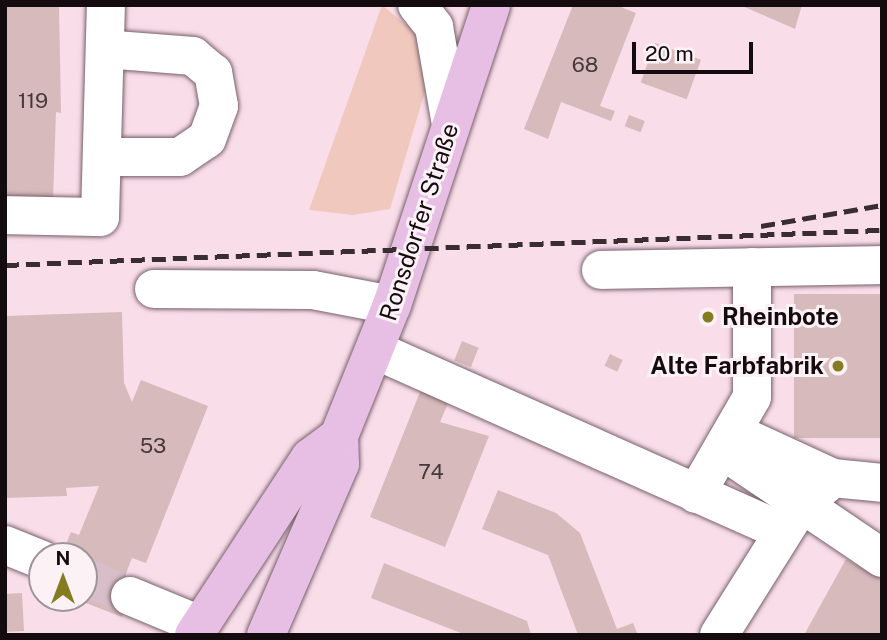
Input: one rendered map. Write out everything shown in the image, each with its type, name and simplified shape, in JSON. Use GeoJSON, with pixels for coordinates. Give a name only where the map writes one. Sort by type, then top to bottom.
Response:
{"type":"FeatureCollection","features":[{"type":"Feature","properties":{"kind":"main road","name":"Ronsdorfer Straße"},"geometry":{"type":"LineString","coordinates":[[266,635],[329,495],[340,464],[339,436],[392,305],[491,5]]}},
{"type":"Feature","properties":{"kind":"main road"},"geometry":{"type":"LineString","coordinates":[[197,630],[310,458],[339,436]]}},
{"type":"Feature","properties":{"kind":"street"},"geometry":{"type":"LineString","coordinates":[[5,215],[100,218],[106,5]]}},
{"type":"Feature","properties":{"kind":"street"},"geometry":{"type":"LineString","coordinates":[[417,5],[434,27],[451,124]]}},
{"type":"Feature","properties":{"kind":"street"},"geometry":{"type":"LineString","coordinates":[[102,157],[180,157],[207,139],[219,106],[213,73],[193,56],[105,49]]}},
{"type":"Feature","properties":{"kind":"street"},"geometry":{"type":"LineString","coordinates":[[601,270],[882,265]]}},
{"type":"Feature","properties":{"kind":"street"},"geometry":{"type":"LineString","coordinates":[[696,494],[752,397],[752,267]]}},
{"type":"Feature","properties":{"kind":"street"},"geometry":{"type":"LineString","coordinates":[[155,289],[313,290],[392,305]]}},
{"type":"Feature","properties":{"kind":"street"},"geometry":{"type":"LineString","coordinates":[[375,350],[696,494],[791,518],[882,558]]}},
{"type":"Feature","properties":{"kind":"street"},"geometry":{"type":"LineString","coordinates":[[728,441],[833,478],[882,484]]}},
{"type":"Feature","properties":{"kind":"street"},"geometry":{"type":"LineString","coordinates":[[728,441],[791,518]]}},
{"type":"Feature","properties":{"kind":"street"},"geometry":{"type":"LineString","coordinates":[[719,635],[791,518],[833,478]]}},
{"type":"Feature","properties":{"kind":"street"},"geometry":{"type":"LineString","coordinates":[[5,545],[28,554]]}},
{"type":"Feature","properties":{"kind":"street"},"geometry":{"type":"LineString","coordinates":[[130,596],[197,630]]}},
{"type":"Feature","properties":{"kind":"shaded area"},"geometry":{"type":"Polygon","coordinates":[[[382,5],[415,32],[429,78],[390,209],[353,215],[309,210],[382,5]]]}},
{"type":"Feature","properties":{"kind":"building"},"geometry":{"type":"Polygon","coordinates":[[[5,5],[59,5],[61,113],[56,112],[53,200],[5,199],[5,5]]]}},
{"type":"Feature","properties":{"kind":"building"},"geometry":{"type":"Polygon","coordinates":[[[573,5],[616,5],[636,13],[600,106],[615,111],[611,121],[561,102],[548,139],[524,129],[573,5]]]}},
{"type":"Feature","properties":{"kind":"building"},"geometry":{"type":"Polygon","coordinates":[[[740,5],[802,5],[795,29],[740,5]]]}},
{"type":"Feature","properties":{"kind":"building"},"geometry":{"type":"Polygon","coordinates":[[[655,43],[701,60],[687,99],[641,82],[655,43]]]}},
{"type":"Feature","properties":{"kind":"building"},"geometry":{"type":"Polygon","coordinates":[[[629,115],[645,121],[641,132],[625,126],[629,115]]]}},
{"type":"Feature","properties":{"kind":"building","name":"Alte Farbfabrik"},"geometry":{"type":"Polygon","coordinates":[[[794,294],[882,294],[882,438],[794,438],[794,294]]]}},
{"type":"Feature","properties":{"kind":"building"},"geometry":{"type":"Polygon","coordinates":[[[122,312],[124,383],[132,402],[141,380],[208,406],[146,563],[132,558],[125,576],[136,580],[122,617],[98,608],[98,542],[67,542],[71,532],[79,535],[99,486],[66,488],[67,496],[5,498],[5,316],[122,312]]]}},
{"type":"Feature","properties":{"kind":"building"},"geometry":{"type":"Polygon","coordinates":[[[462,341],[479,348],[471,367],[454,360],[462,341]]]}},
{"type":"Feature","properties":{"kind":"building"},"geometry":{"type":"Polygon","coordinates":[[[610,354],[623,360],[617,372],[605,366],[610,354]]]}},
{"type":"Feature","properties":{"kind":"building"},"geometry":{"type":"Polygon","coordinates":[[[424,382],[452,394],[440,422],[489,436],[445,547],[370,517],[424,382]]]}},
{"type":"Feature","properties":{"kind":"building"},"geometry":{"type":"Polygon","coordinates":[[[498,490],[556,513],[580,533],[617,629],[633,623],[638,635],[578,635],[548,555],[482,529],[498,490]]]}},
{"type":"Feature","properties":{"kind":"building"},"geometry":{"type":"Polygon","coordinates":[[[846,559],[882,579],[882,635],[804,635],[846,559]]]}},
{"type":"Feature","properties":{"kind":"building"},"geometry":{"type":"Polygon","coordinates":[[[384,563],[527,621],[531,635],[466,635],[371,598],[384,563]]]}},
{"type":"Feature","properties":{"kind":"building"},"geometry":{"type":"Polygon","coordinates":[[[22,593],[24,631],[7,632],[5,594],[22,593]]]}},
{"type":"Feature","properties":{"kind":"tunnel"},"geometry":{"type":"LineString","coordinates":[[98,583],[130,596]]}},
{"type":"Feature","properties":{"kind":"railway"},"geometry":{"type":"LineString","coordinates":[[761,226],[882,205]]}},
{"type":"Feature","properties":{"kind":"railway"},"geometry":{"type":"LineString","coordinates":[[5,265],[882,230]]}},
{"type":"Feature","properties":{"kind":"place","name":"Rheinbote"},"geometry":{"type":"Point","coordinates":[708,317]}},
{"type":"Feature","properties":{"kind":"place","name":"Alte Farbfabrik"},"geometry":{"type":"Point","coordinates":[838,366]}}]}
